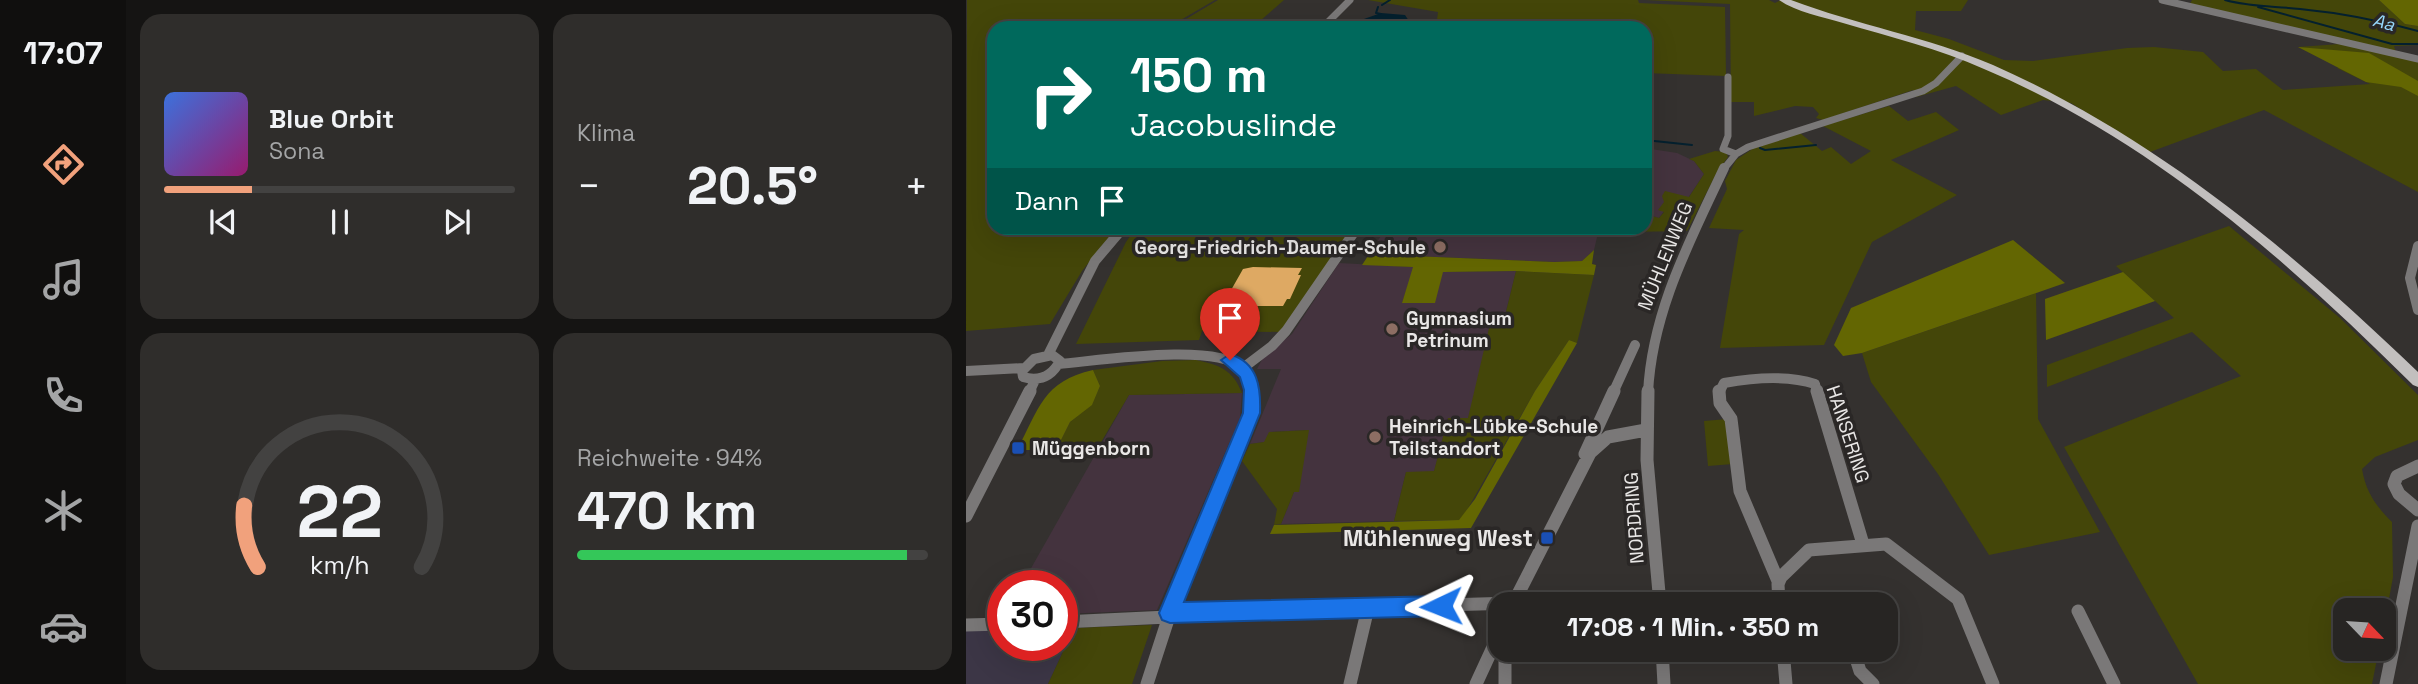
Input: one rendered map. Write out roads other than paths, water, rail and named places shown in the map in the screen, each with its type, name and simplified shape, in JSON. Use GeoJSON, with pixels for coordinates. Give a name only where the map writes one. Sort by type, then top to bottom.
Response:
{"type":"FeatureCollection","features":[{"type":"Feature","properties":{"kind":"main road"},"geometry":{"type":"LineString","coordinates":[[1783,0],[1962,56],[2006,75],[2111,132],[2231,215],[2345,312],[2418,381]]}},
{"type":"Feature","properties":{"kind":"street"},"geometry":{"type":"LineString","coordinates":[[1329,21],[1350,0]]}},
{"type":"Feature","properties":{"kind":"street"},"geometry":{"type":"LineString","coordinates":[[2162,0],[2418,59]]}},
{"type":"Feature","properties":{"kind":"street"},"geometry":{"type":"LineString","coordinates":[[1728,77],[1728,136],[1723,149],[1736,154],[1778,136],[1909,97],[1936,83],[1962,56]]}},
{"type":"Feature","properties":{"kind":"street","name":"MÜHLENWEG"},"geometry":{"type":"LineString","coordinates":[[1646,430],[1653,352],[1668,294],[1726,164],[1736,154]]}},
{"type":"Feature","properties":{"kind":"street"},"geometry":{"type":"LineString","coordinates":[[1048,355],[1095,261],[1117,235]]}},
{"type":"Feature","properties":{"kind":"street"},"geometry":{"type":"LineString","coordinates":[[1243,368],[1286,331],[1352,235]]}},
{"type":"Feature","properties":{"kind":"street"},"geometry":{"type":"LineString","coordinates":[[2418,246],[2409,275],[2418,310]]}},
{"type":"Feature","properties":{"kind":"street"},"geometry":{"type":"LineString","coordinates":[[1519,592],[1583,463],[1634,345]]}},
{"type":"Feature","properties":{"kind":"street"},"geometry":{"type":"LineString","coordinates":[[1059,364],[1199,353],[1223,357],[1243,368],[1253,390],[1251,413],[1169,615],[1147,684]]}},
{"type":"Feature","properties":{"kind":"street"},"geometry":{"type":"LineString","coordinates":[[966,371],[1024,368],[1037,358],[1048,355],[1058,357],[1059,364],[1053,372],[1035,380],[1023,377],[1024,368]]}},
{"type":"Feature","properties":{"kind":"street"},"geometry":{"type":"LineString","coordinates":[[966,516],[1035,380]]}},
{"type":"Feature","properties":{"kind":"street","name":"HANSERING"},"geometry":{"type":"LineString","coordinates":[[1778,581],[1740,491],[1731,419],[1720,403],[1718,390],[1724,383],[1769,380],[1805,381],[1815,384],[1863,544]]}},
{"type":"Feature","properties":{"kind":"street"},"geometry":{"type":"LineString","coordinates":[[1583,463],[1594,447],[1608,437],[1646,430]]}},
{"type":"Feature","properties":{"kind":"street","name":"NORDRING"},"geometry":{"type":"LineString","coordinates":[[1646,430],[1659,592]]}},
{"type":"Feature","properties":{"kind":"street"},"geometry":{"type":"LineString","coordinates":[[2418,466],[2397,476],[2394,484],[2399,494],[2418,510]]}},
{"type":"Feature","properties":{"kind":"street"},"geometry":{"type":"LineString","coordinates":[[2386,684],[2418,526]]}},
{"type":"Feature","properties":{"kind":"street"},"geometry":{"type":"LineString","coordinates":[[1779,592],[1778,581],[1809,550],[1881,543],[1890,546],[1958,599],[1993,684]]}},
{"type":"Feature","properties":{"kind":"street"},"geometry":{"type":"LineString","coordinates":[[1078,621],[1169,615],[1488,604]]}},
{"type":"Feature","properties":{"kind":"street"},"geometry":{"type":"LineString","coordinates":[[1350,684],[1368,608]]}},
{"type":"Feature","properties":{"kind":"street"},"geometry":{"type":"LineString","coordinates":[[2078,611],[2114,684]]}},
{"type":"Feature","properties":{"kind":"street"},"geometry":{"type":"LineString","coordinates":[[966,625],[987,624]]}},
{"type":"Feature","properties":{"kind":"street"},"geometry":{"type":"LineString","coordinates":[[1477,682],[1488,658]]}},
{"type":"Feature","properties":{"kind":"street"},"geometry":{"type":"LineString","coordinates":[[1663,662],[1664,684]]}},
{"type":"Feature","properties":{"kind":"street"},"geometry":{"type":"LineString","coordinates":[[1784,662],[1786,684]]}},
{"type":"Feature","properties":{"kind":"street"},"geometry":{"type":"LineString","coordinates":[[1857,662],[1860,671],[1873,684]]}},
{"type":"Feature","properties":{"kind":"street"},"geometry":{"type":"LineString","coordinates":[[1477,682],[1493,668],[1500,668],[1504,679]]}},
{"type":"Feature","properties":{"kind":"water"},"geometry":{"type":"Polygon","coordinates":[[[1381,13],[1405,15],[1409,21],[1362,21],[1381,13]]]}},
{"type":"Feature","properties":{"kind":"waterway"},"geometry":{"type":"LineString","coordinates":[[1382,5],[1390,0]]}},
{"type":"Feature","properties":{"kind":"waterway","name":"Aa"},"geometry":{"type":"LineString","coordinates":[[2225,0],[2345,15],[2418,31]]}},
{"type":"Feature","properties":{"kind":"waterway"},"geometry":{"type":"LineString","coordinates":[[1378,7],[1376,13],[1381,14]]}},
{"type":"Feature","properties":{"kind":"waterway"},"geometry":{"type":"LineString","coordinates":[[2258,7],[2392,44],[2418,44]]}},
{"type":"Feature","properties":{"kind":"waterway"},"geometry":{"type":"LineString","coordinates":[[1652,141],[1692,145]]}},
{"type":"Feature","properties":{"kind":"waterway"},"geometry":{"type":"LineString","coordinates":[[1760,148],[1765,150],[1816,145]]}},
{"type":"Feature","properties":{"kind":"place","name":"Georg-Friedrich-Daumer-Schule"},"geometry":{"type":"Point","coordinates":[1440,247]}},
{"type":"Feature","properties":{"kind":"place","name":"Gymnasium Petrinum"},"geometry":{"type":"Point","coordinates":[1392,329]}},
{"type":"Feature","properties":{"kind":"place","name":"Heinrich-Lübke-Schule Teilstandort"},"geometry":{"type":"Point","coordinates":[1375,437]}},
{"type":"Feature","properties":{"kind":"place","name":"Müggenborn"},"geometry":{"type":"Point","coordinates":[1018,448]}},
{"type":"Feature","properties":{"kind":"place","name":"Mühlenweg West"},"geometry":{"type":"Point","coordinates":[1547,538]}}]}
